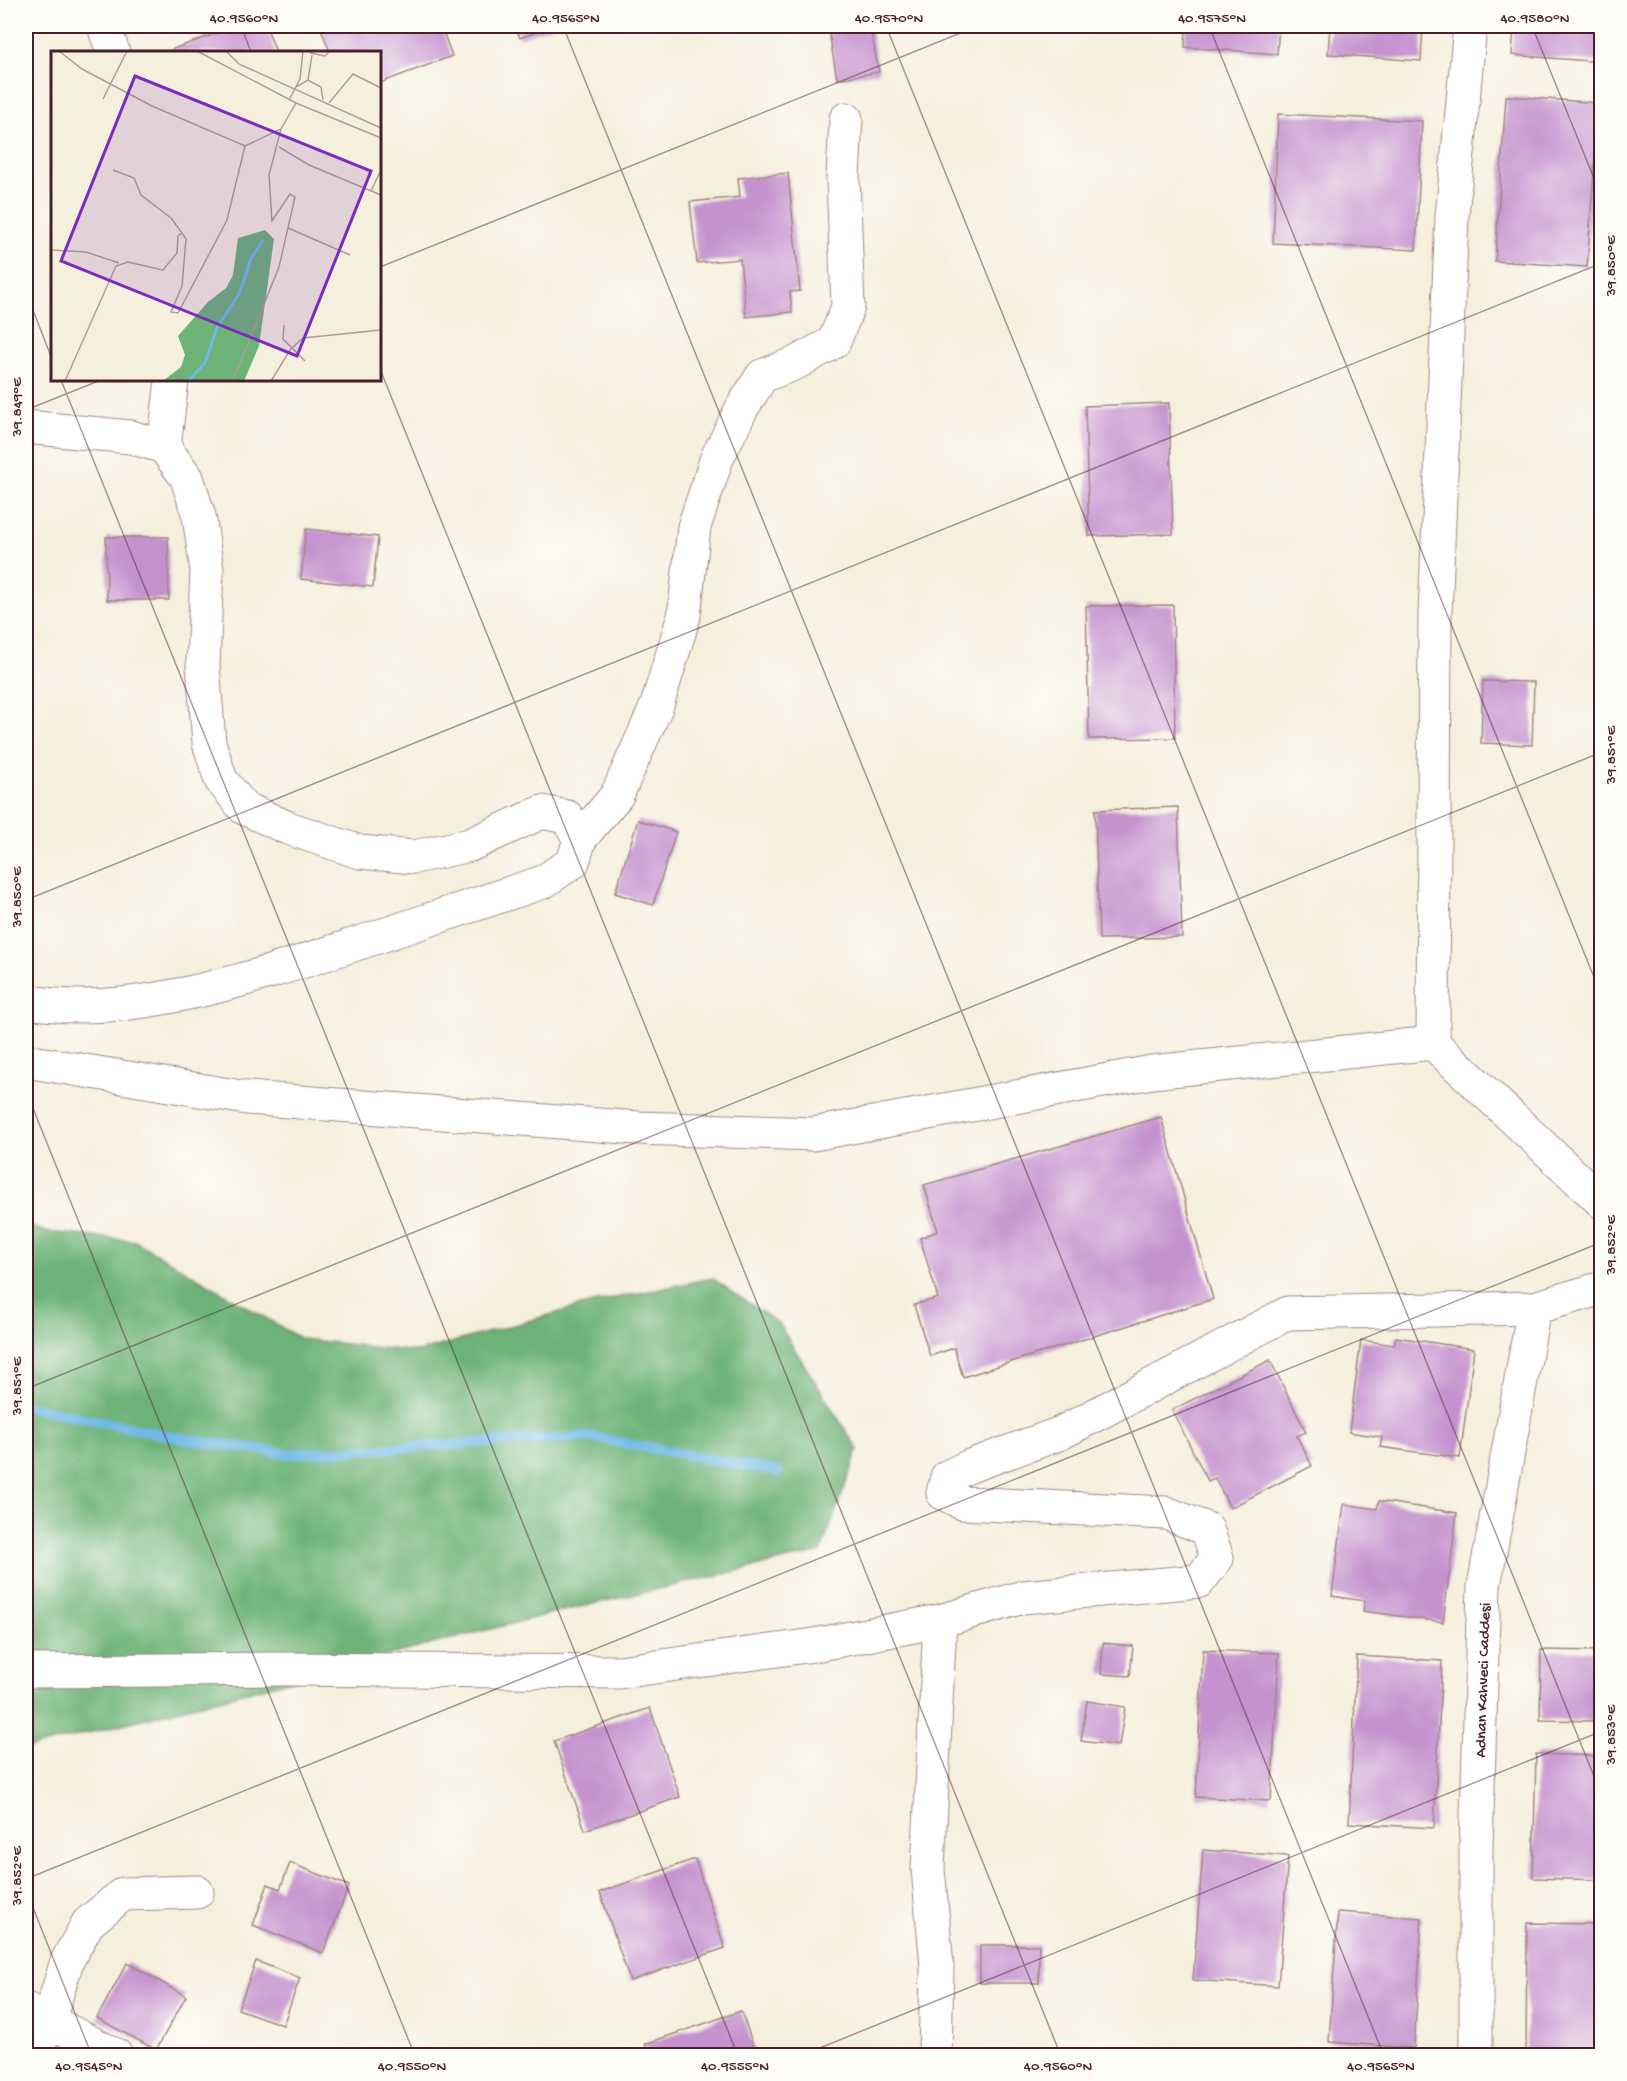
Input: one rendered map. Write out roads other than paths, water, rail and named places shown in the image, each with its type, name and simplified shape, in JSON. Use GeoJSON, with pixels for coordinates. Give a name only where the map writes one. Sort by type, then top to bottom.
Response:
{"type":"FeatureCollection","features":[{"type":"Feature","properties":{"kind":"street"},"geometry":{"type":"LineString","coordinates":[[104,26],[113,51]]}},
{"type":"Feature","properties":{"kind":"street"},"geometry":{"type":"LineString","coordinates":[[1470,26],[1452,216],[1435,614],[1433,1043],[1602,1202]]}},
{"type":"Feature","properties":{"kind":"street"},"geometry":{"type":"LineString","coordinates":[[26,1001],[100,1005],[178,995],[291,965],[543,882],[573,862],[580,839],[617,795],[657,705],[684,616],[694,527],[717,458],[762,376],[796,363],[834,342],[848,307],[843,178],[846,119]]}},
{"type":"Feature","properties":{"kind":"street"},"geometry":{"type":"LineString","coordinates":[[164,447],[172,381]]}},
{"type":"Feature","properties":{"kind":"street"},"geometry":{"type":"LineString","coordinates":[[26,427],[131,437],[164,447],[186,478],[199,516],[207,570],[203,665],[209,743],[221,780],[244,808],[288,828],[360,852],[403,856],[414,857],[470,846],[542,812],[567,817],[580,839]]}},
{"type":"Feature","properties":{"kind":"street"},"geometry":{"type":"LineString","coordinates":[[26,1061],[247,1098],[638,1128],[813,1134],[1152,1072],[1433,1043]]}},
{"type":"Feature","properties":{"kind":"street"},"geometry":{"type":"LineString","coordinates":[[26,1671],[287,1669],[619,1672],[814,1645],[940,1621],[1023,1597],[1198,1581],[1217,1558],[1207,1529],[1166,1514],[962,1503],[943,1493],[947,1477],[970,1466],[1061,1433],[1288,1313],[1534,1308],[1602,1288]]}},
{"type":"Feature","properties":{"kind":"street","name":"Adnan Kahveci Caddesi"},"geometry":{"type":"LineString","coordinates":[[1476,2055],[1476,1849],[1484,1586],[1534,1308]]}},
{"type":"Feature","properties":{"kind":"street"},"geometry":{"type":"LineString","coordinates":[[935,2055],[937,1966],[928,1869],[940,1621]]}},
{"type":"Feature","properties":{"kind":"street"},"geometry":{"type":"LineString","coordinates":[[34,2055],[37,2014],[88,1923],[123,1894],[197,1892]]}},
{"type":"Feature","properties":{"kind":"street"},"geometry":{"type":"LineString","coordinates":[[37,2014],[117,2055]]}},
{"type":"Feature","properties":{"kind":"waterway"},"geometry":{"type":"LineString","coordinates":[[26,1406],[184,1439],[289,1454],[591,1437],[778,1472]]}}]}
